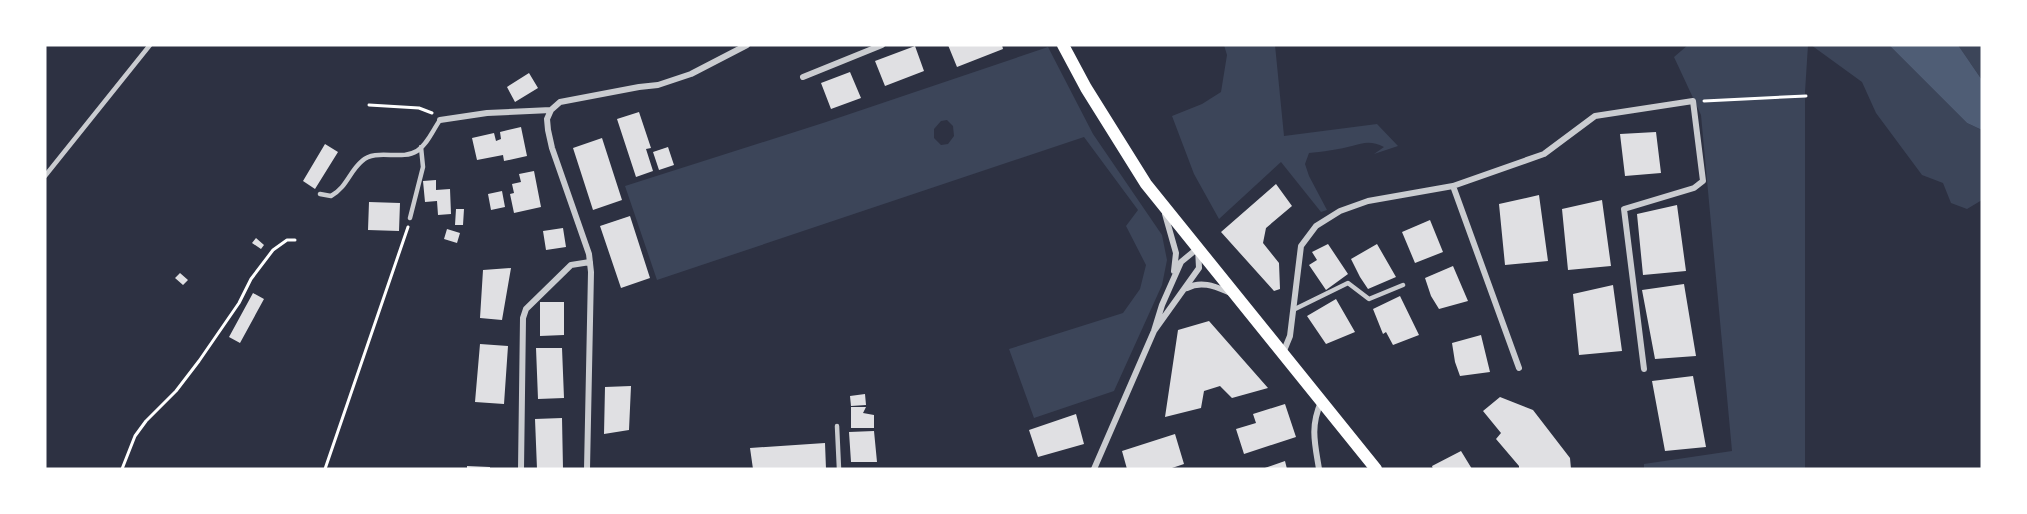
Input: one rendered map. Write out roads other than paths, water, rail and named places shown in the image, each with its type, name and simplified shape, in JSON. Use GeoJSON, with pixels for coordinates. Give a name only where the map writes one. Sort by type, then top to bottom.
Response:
{"type":"FeatureCollection","features":[{"type":"Feature","properties":{"kind":"main road"},"geometry":{"type":"LineString","coordinates":[[1063,45],[1101,114],[1146,184],[1376,469]]}},
{"type":"Feature","properties":{"kind":"street"},"geometry":{"type":"LineString","coordinates":[[587,469],[590,262],[552,148],[548,130],[551,110],[560,102],[658,85],[677,79],[747,45]]}},
{"type":"Feature","properties":{"kind":"street"},"geometry":{"type":"LineString","coordinates":[[803,77],[882,45]]}},
{"type":"Feature","properties":{"kind":"street"},"geometry":{"type":"LineString","coordinates":[[1283,354],[1290,336],[1295,309],[1301,246],[1316,226],[1340,211],[1368,201],[1453,186],[1544,154],[1595,116],[1693,101],[1703,181],[1694,188],[1624,209],[1644,369]]}},
{"type":"Feature","properties":{"kind":"street"},"geometry":{"type":"LineString","coordinates":[[440,120],[487,113],[551,110]]}},
{"type":"Feature","properties":{"kind":"street"},"geometry":{"type":"LineString","coordinates":[[1453,186],[1519,368]]}},
{"type":"Feature","properties":{"kind":"street"},"geometry":{"type":"LineString","coordinates":[[1162,203],[1176,253],[1173,281]]}},
{"type":"Feature","properties":{"kind":"street"},"geometry":{"type":"LineString","coordinates":[[1094,469],[1154,331],[1162,305],[1181,262],[1198,248]]}},
{"type":"Feature","properties":{"kind":"street"},"geometry":{"type":"LineString","coordinates":[[1154,331],[1198,268],[1198,248]]}},
{"type":"Feature","properties":{"kind":"street"},"geometry":{"type":"LineString","coordinates":[[521,469],[523,318],[526,309],[571,265],[590,262]]}},
{"type":"Feature","properties":{"kind":"street"},"geometry":{"type":"LineString","coordinates":[[1183,290],[1198,284],[1212,285],[1235,295]]}},
{"type":"Feature","properties":{"kind":"street"},"geometry":{"type":"LineString","coordinates":[[1319,469],[1314,433],[1315,416],[1321,402]]}},
{"type":"Feature","properties":{"kind":"lane"},"geometry":{"type":"LineString","coordinates":[[45,176],[150,45]]}},
{"type":"Feature","properties":{"kind":"lane"},"geometry":{"type":"LineString","coordinates":[[321,194],[331,196],[340,191],[362,160],[373,156],[415,152],[422,147],[440,120]]}},
{"type":"Feature","properties":{"kind":"lane"},"geometry":{"type":"LineString","coordinates":[[410,218],[423,167],[422,147]]}},
{"type":"Feature","properties":{"kind":"lane"},"geometry":{"type":"LineString","coordinates":[[1295,309],[1348,283],[1369,299],[1403,285]]}},
{"type":"Feature","properties":{"kind":"lane"},"geometry":{"type":"LineString","coordinates":[[837,426],[839,469]]}}]}
